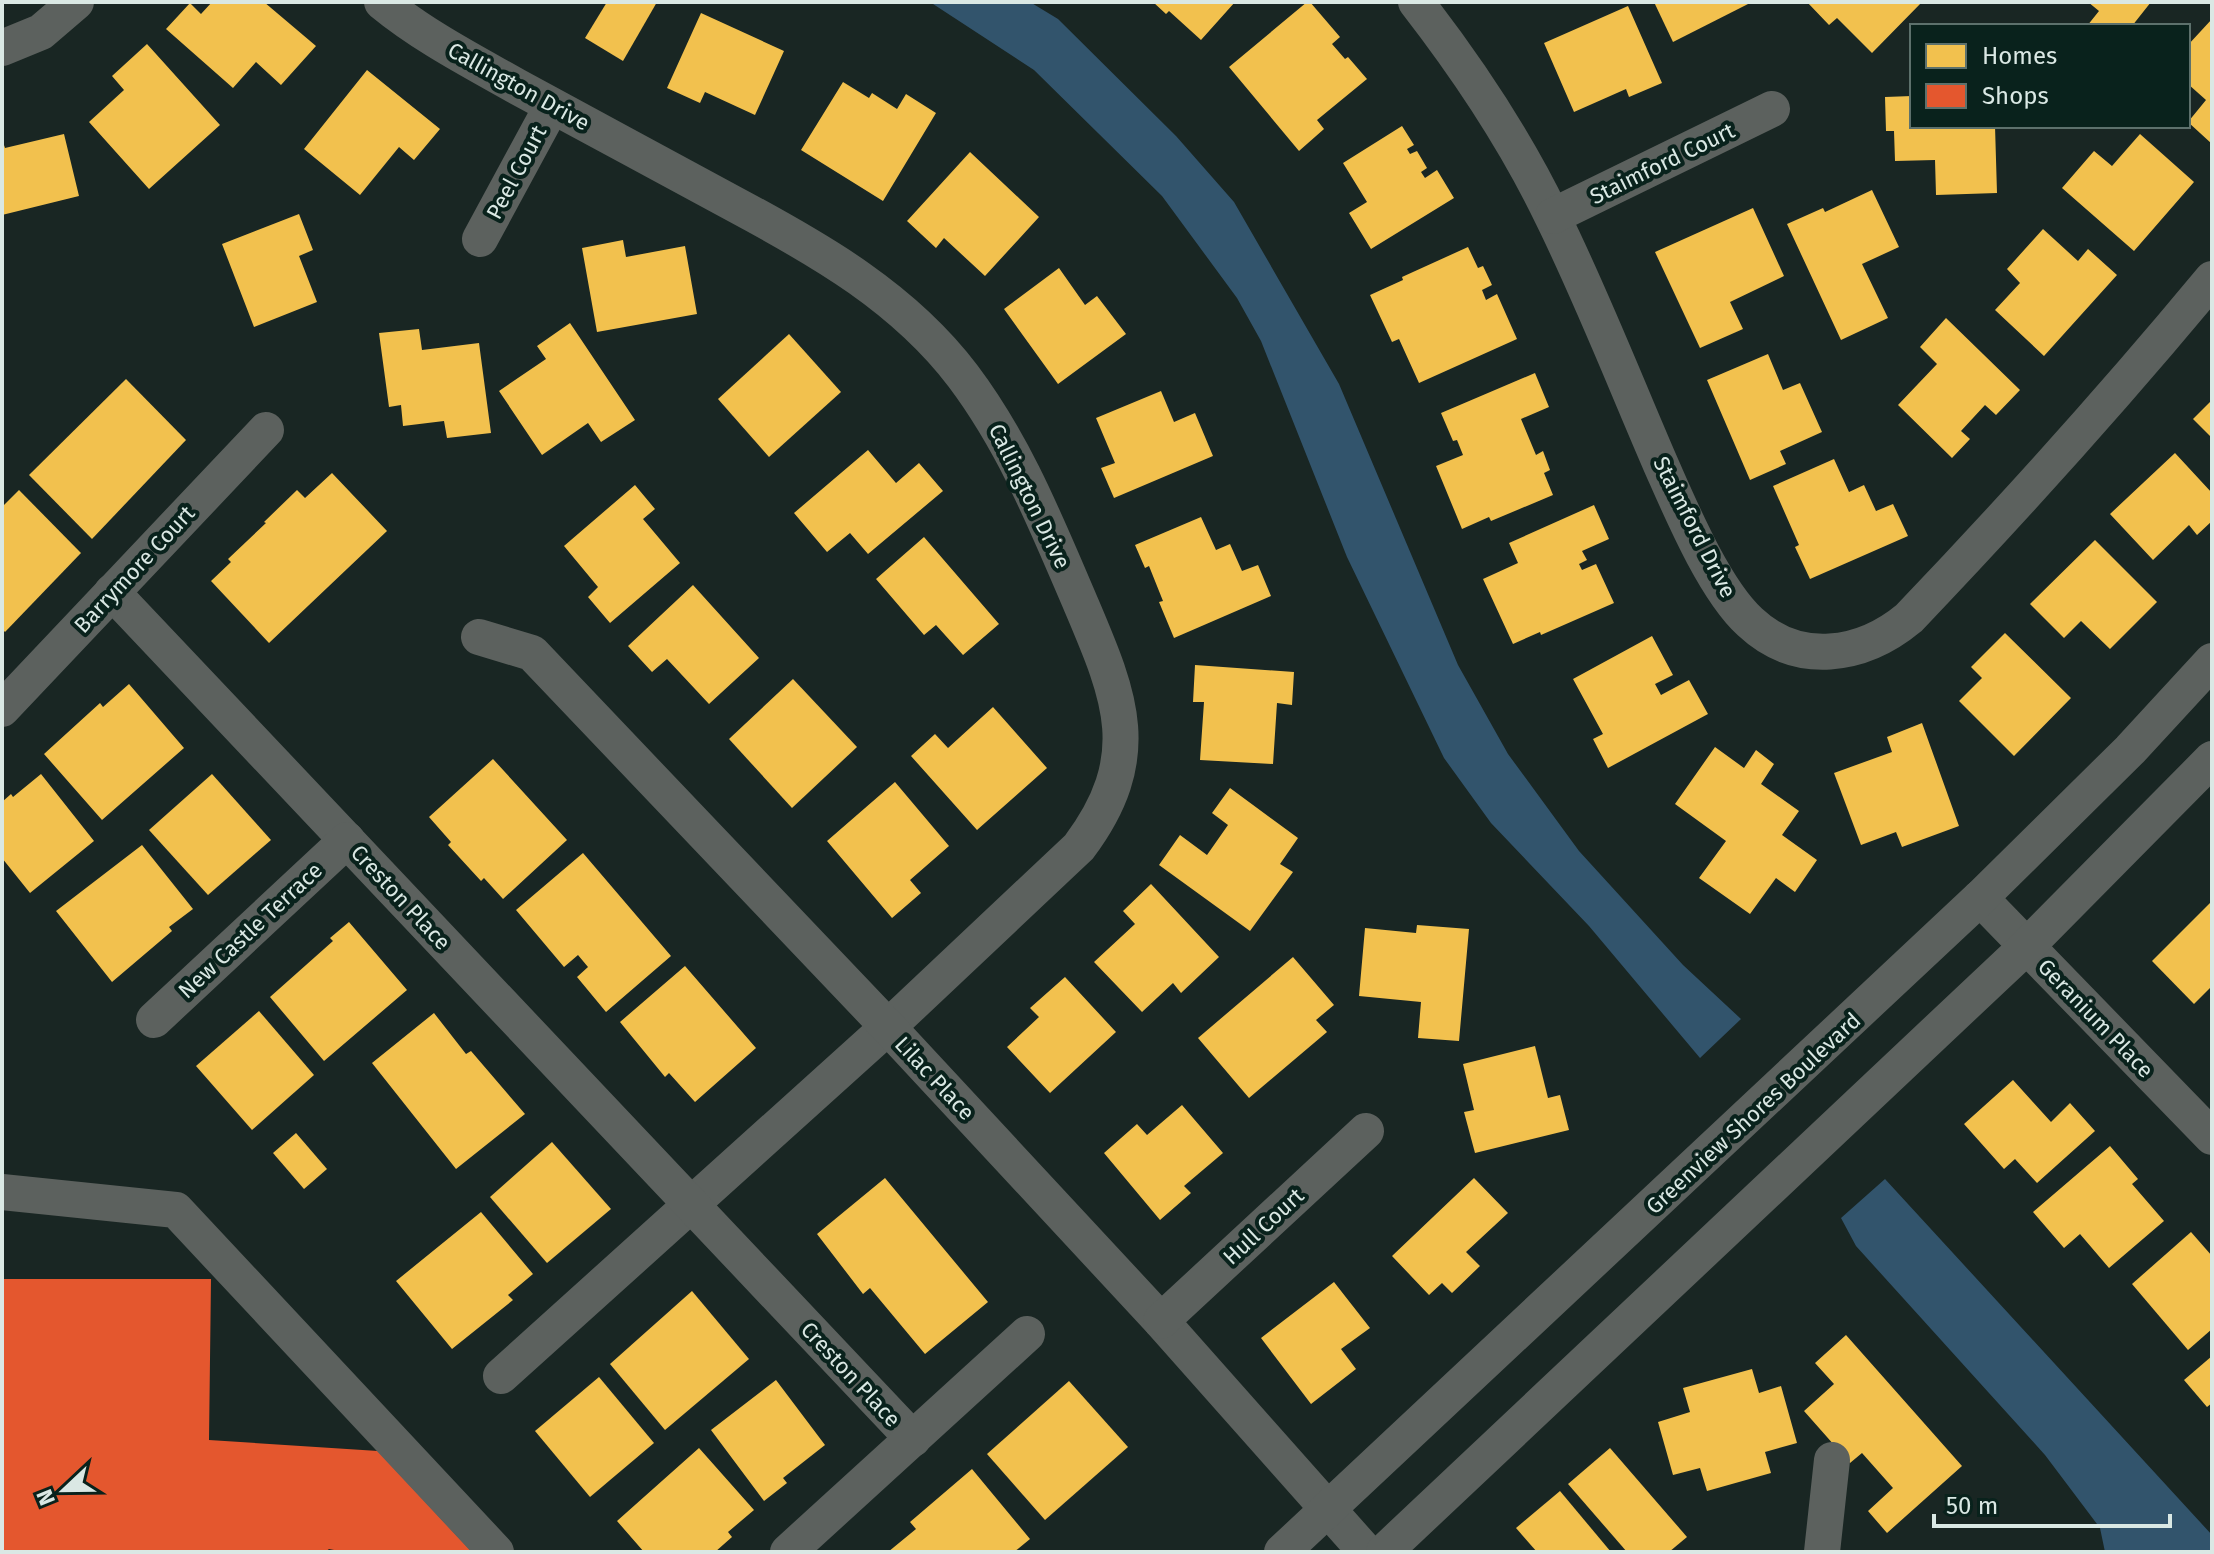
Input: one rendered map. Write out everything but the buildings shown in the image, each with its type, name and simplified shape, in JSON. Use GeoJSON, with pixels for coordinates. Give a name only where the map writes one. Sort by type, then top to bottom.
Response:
{"type":"FeatureCollection","features":[{"type":"Feature","properties":{"kind":"street"},"geometry":{"type":"LineString","coordinates":[[2,48],[41,32],[76,2]]}},
{"type":"Feature","properties":{"kind":"street","name":"Callington Drive"},"geometry":{"type":"LineString","coordinates":[[382,2],[460,55],[802,240],[861,277],[931,339],[962,374],[1002,432],[1034,494],[1112,677],[1120,721],[1118,766],[1108,799],[1092,829],[1063,864],[888,1027]]}},
{"type":"Feature","properties":{"kind":"street","name":"Staimford Drive"},"geometry":{"type":"LineString","coordinates":[[1416,2],[1461,60],[1510,136],[1553,216],[1672,490],[1707,561],[1736,608],[1751,624],[1779,641],[1810,651],[1853,649],[1892,631],[1909,618],[2015,506],[2151,353],[2212,279]]}},
{"type":"Feature","properties":{"kind":"street","name":"Peel Court"},"geometry":{"type":"LineString","coordinates":[[480,239],[552,106]]}},
{"type":"Feature","properties":{"kind":"street","name":"Staimford Court"},"geometry":{"type":"LineString","coordinates":[[1553,216],[1772,109]]}},
{"type":"Feature","properties":{"kind":"street","name":"Barrymore Court"},"geometry":{"type":"LineString","coordinates":[[2,709],[266,430]]}},
{"type":"Feature","properties":{"kind":"street","name":"Creston Place"},"geometry":{"type":"LineString","coordinates":[[112,592],[913,1439]]}},
{"type":"Feature","properties":{"kind":"street","name":"Lilac Place"},"geometry":{"type":"LineString","coordinates":[[479,637],[532,653],[888,1027],[1161,1321],[1366,1552]]}},
{"type":"Feature","properties":{"kind":"street","name":"Greenview Shores Boulevard"},"geometry":{"type":"LineString","coordinates":[[1282,1552],[1980,898],[2130,750],[2212,661]]}},
{"type":"Feature","properties":{"kind":"street"},"geometry":{"type":"LineString","coordinates":[[1384,1552],[2027,946],[2212,759]]}},
{"type":"Feature","properties":{"kind":"street","name":"New Castle Terrace"},"geometry":{"type":"LineString","coordinates":[[154,1020],[347,840]]}},
{"type":"Feature","properties":{"kind":"street","name":"Geranium Place"},"geometry":{"type":"LineString","coordinates":[[1980,898],[2210,1131]]}},
{"type":"Feature","properties":{"kind":"street"},"geometry":{"type":"LineString","coordinates":[[501,1376],[888,1027]]}},
{"type":"Feature","properties":{"kind":"street","name":"Hull Court"},"geometry":{"type":"LineString","coordinates":[[1161,1321],[1366,1131]]}},
{"type":"Feature","properties":{"kind":"street"},"geometry":{"type":"LineString","coordinates":[[2,1192],[176,1210],[496,1552]]}},
{"type":"Feature","properties":{"kind":"street"},"geometry":{"type":"LineString","coordinates":[[788,1552],[1027,1334]]}},
{"type":"Feature","properties":{"kind":"street"},"geometry":{"type":"LineString","coordinates":[[1822,1552],[1832,1460]]}},
{"type":"Feature","properties":{"kind":"water"},"geometry":{"type":"Polygon","coordinates":[[[930,2],[1030,2],[1058,19],[1176,136],[1234,202],[1339,384],[1458,665],[1508,754],[1579,851],[1683,965],[1741,1019],[1700,1058],[1589,926],[1491,823],[1444,758],[1347,557],[1261,341],[1237,298],[1162,196],[1034,70],[930,2]]]}},
{"type":"Feature","properties":{"kind":"water"},"geometry":{"type":"Polygon","coordinates":[[[1885,1179],[2212,1535],[2212,1552],[2105,1552],[2100,1528],[2045,1455],[1856,1246],[1841,1218],[1885,1179]]]}}]}
